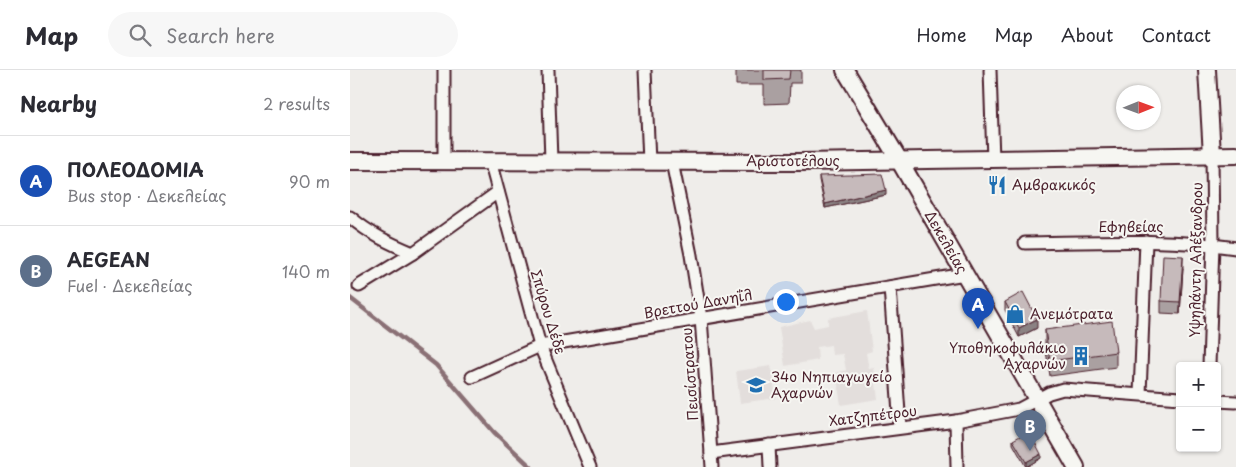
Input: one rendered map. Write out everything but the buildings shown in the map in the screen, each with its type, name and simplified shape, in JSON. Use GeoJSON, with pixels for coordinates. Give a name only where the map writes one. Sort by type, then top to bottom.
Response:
{"type":"FeatureCollection","features":[{"type":"Feature","properties":{"kind":"main road","name":"Δεκελείας"},"geometry":{"type":"LineString","coordinates":[[845,70],[899,160],[1074,465]]}},
{"type":"Feature","properties":{"kind":"main road"},"geometry":{"type":"LineString","coordinates":[[1207,70],[1212,155]]}},
{"type":"Feature","properties":{"kind":"main road","name":"Αριστοτέλους"},"geometry":{"type":"LineString","coordinates":[[350,161],[672,162],[993,160],[1236,155]]}},
{"type":"Feature","properties":{"kind":"street"},"geometry":{"type":"LineString","coordinates":[[444,70],[444,161]]}},
{"type":"Feature","properties":{"kind":"street"},"geometry":{"type":"LineString","coordinates":[[548,70],[551,161]]}},
{"type":"Feature","properties":{"kind":"street"},"geometry":{"type":"LineString","coordinates":[[645,70],[649,162]]}},
{"type":"Feature","properties":{"kind":"street"},"geometry":{"type":"LineString","coordinates":[[990,70],[993,160]]}},
{"type":"Feature","properties":{"kind":"street","name":"Υψηλάντη Αλέξανδρου"},"geometry":{"type":"LineString","coordinates":[[1209,362],[1213,244],[1212,155]]}},
{"type":"Feature","properties":{"kind":"street","name":"Σπύρου Δέδε"},"geometry":{"type":"LineString","coordinates":[[490,161],[540,346],[590,467]]}},
{"type":"Feature","properties":{"kind":"street","name":"Πεισίστρατου"},"geometry":{"type":"LineString","coordinates":[[672,162],[692,255],[701,318],[712,467]]}},
{"type":"Feature","properties":{"kind":"street"},"geometry":{"type":"LineString","coordinates":[[359,286],[413,253],[498,192]]}},
{"type":"Feature","properties":{"kind":"street"},"geometry":{"type":"LineString","coordinates":[[350,217],[365,230],[413,253]]}},
{"type":"Feature","properties":{"kind":"street","name":"Εφηβείας"},"geometry":{"type":"LineString","coordinates":[[1025,242],[1146,242],[1213,244],[1236,248]]}},
{"type":"Feature","properties":{"kind":"street"},"geometry":{"type":"LineString","coordinates":[[1140,394],[1146,242]]}},
{"type":"Feature","properties":{"kind":"street","name":"Βρεττού Δανηΐλ"},"geometry":{"type":"LineString","coordinates":[[472,376],[540,346],[965,274]]}},
{"type":"Feature","properties":{"kind":"street"},"geometry":{"type":"LineString","coordinates":[[890,287],[900,427]]}},
{"type":"Feature","properties":{"kind":"street","name":"Χατζηπέτρου"},"geometry":{"type":"LineString","coordinates":[[711,453],[956,421],[1018,409],[1049,393],[1063,389],[1176,398]]}},
{"type":"Feature","properties":{"kind":"street"},"geometry":{"type":"LineString","coordinates":[[1221,401],[1236,402]]}},
{"type":"Feature","properties":{"kind":"street"},"geometry":{"type":"LineString","coordinates":[[956,421],[957,467]]}},
{"type":"Feature","properties":{"kind":"street"},"geometry":{"type":"LineString","coordinates":[[769,445],[770,467]]}},
{"type":"Feature","properties":{"kind":"shaded area"},"geometry":{"type":"Polygon","coordinates":[[[867,311],[872,351],[866,353],[869,369],[874,368],[878,399],[841,405],[836,373],[846,370],[843,354],[832,355],[831,345],[817,347],[818,360],[785,366],[779,327],[810,320],[814,328],[828,325],[828,318],[867,311]]]}},
{"type":"Feature","properties":{"kind":"shaded area","name":"34o Νηπιαγωγείο Αχαρνών"},"geometry":{"type":"Polygon","coordinates":[[[771,366],[776,398],[740,403],[736,371],[771,366]]]}},
{"type":"Feature","properties":{"kind":"waterway"},"geometry":{"type":"LineString","coordinates":[[350,298],[436,365],[494,432],[531,467]]}},
{"type":"Feature","properties":{"kind":"place","name":"Αμβρακικός"},"geometry":{"type":"Point","coordinates":[997,185]}},
{"type":"Feature","properties":{"kind":"place","name":"Ανεμότρατα"},"geometry":{"type":"Point","coordinates":[1015,314]}},
{"type":"Feature","properties":{"kind":"place","name":"ΠΟΛΕΟΔΟΜΙΑ"},"geometry":{"type":"Point","coordinates":[978,329]}},
{"type":"Feature","properties":{"kind":"place","name":"Υποθηκοφυλάκιο Αχαρνών"},"geometry":{"type":"Point","coordinates":[1081,356]}},
{"type":"Feature","properties":{"kind":"place","name":"34o Νηπιαγωγείο Αχαρνών"},"geometry":{"type":"Point","coordinates":[756,385]}},
{"type":"Feature","properties":{"kind":"place","name":"AEGEAN"},"geometry":{"type":"Point","coordinates":[1030,451]}}]}
